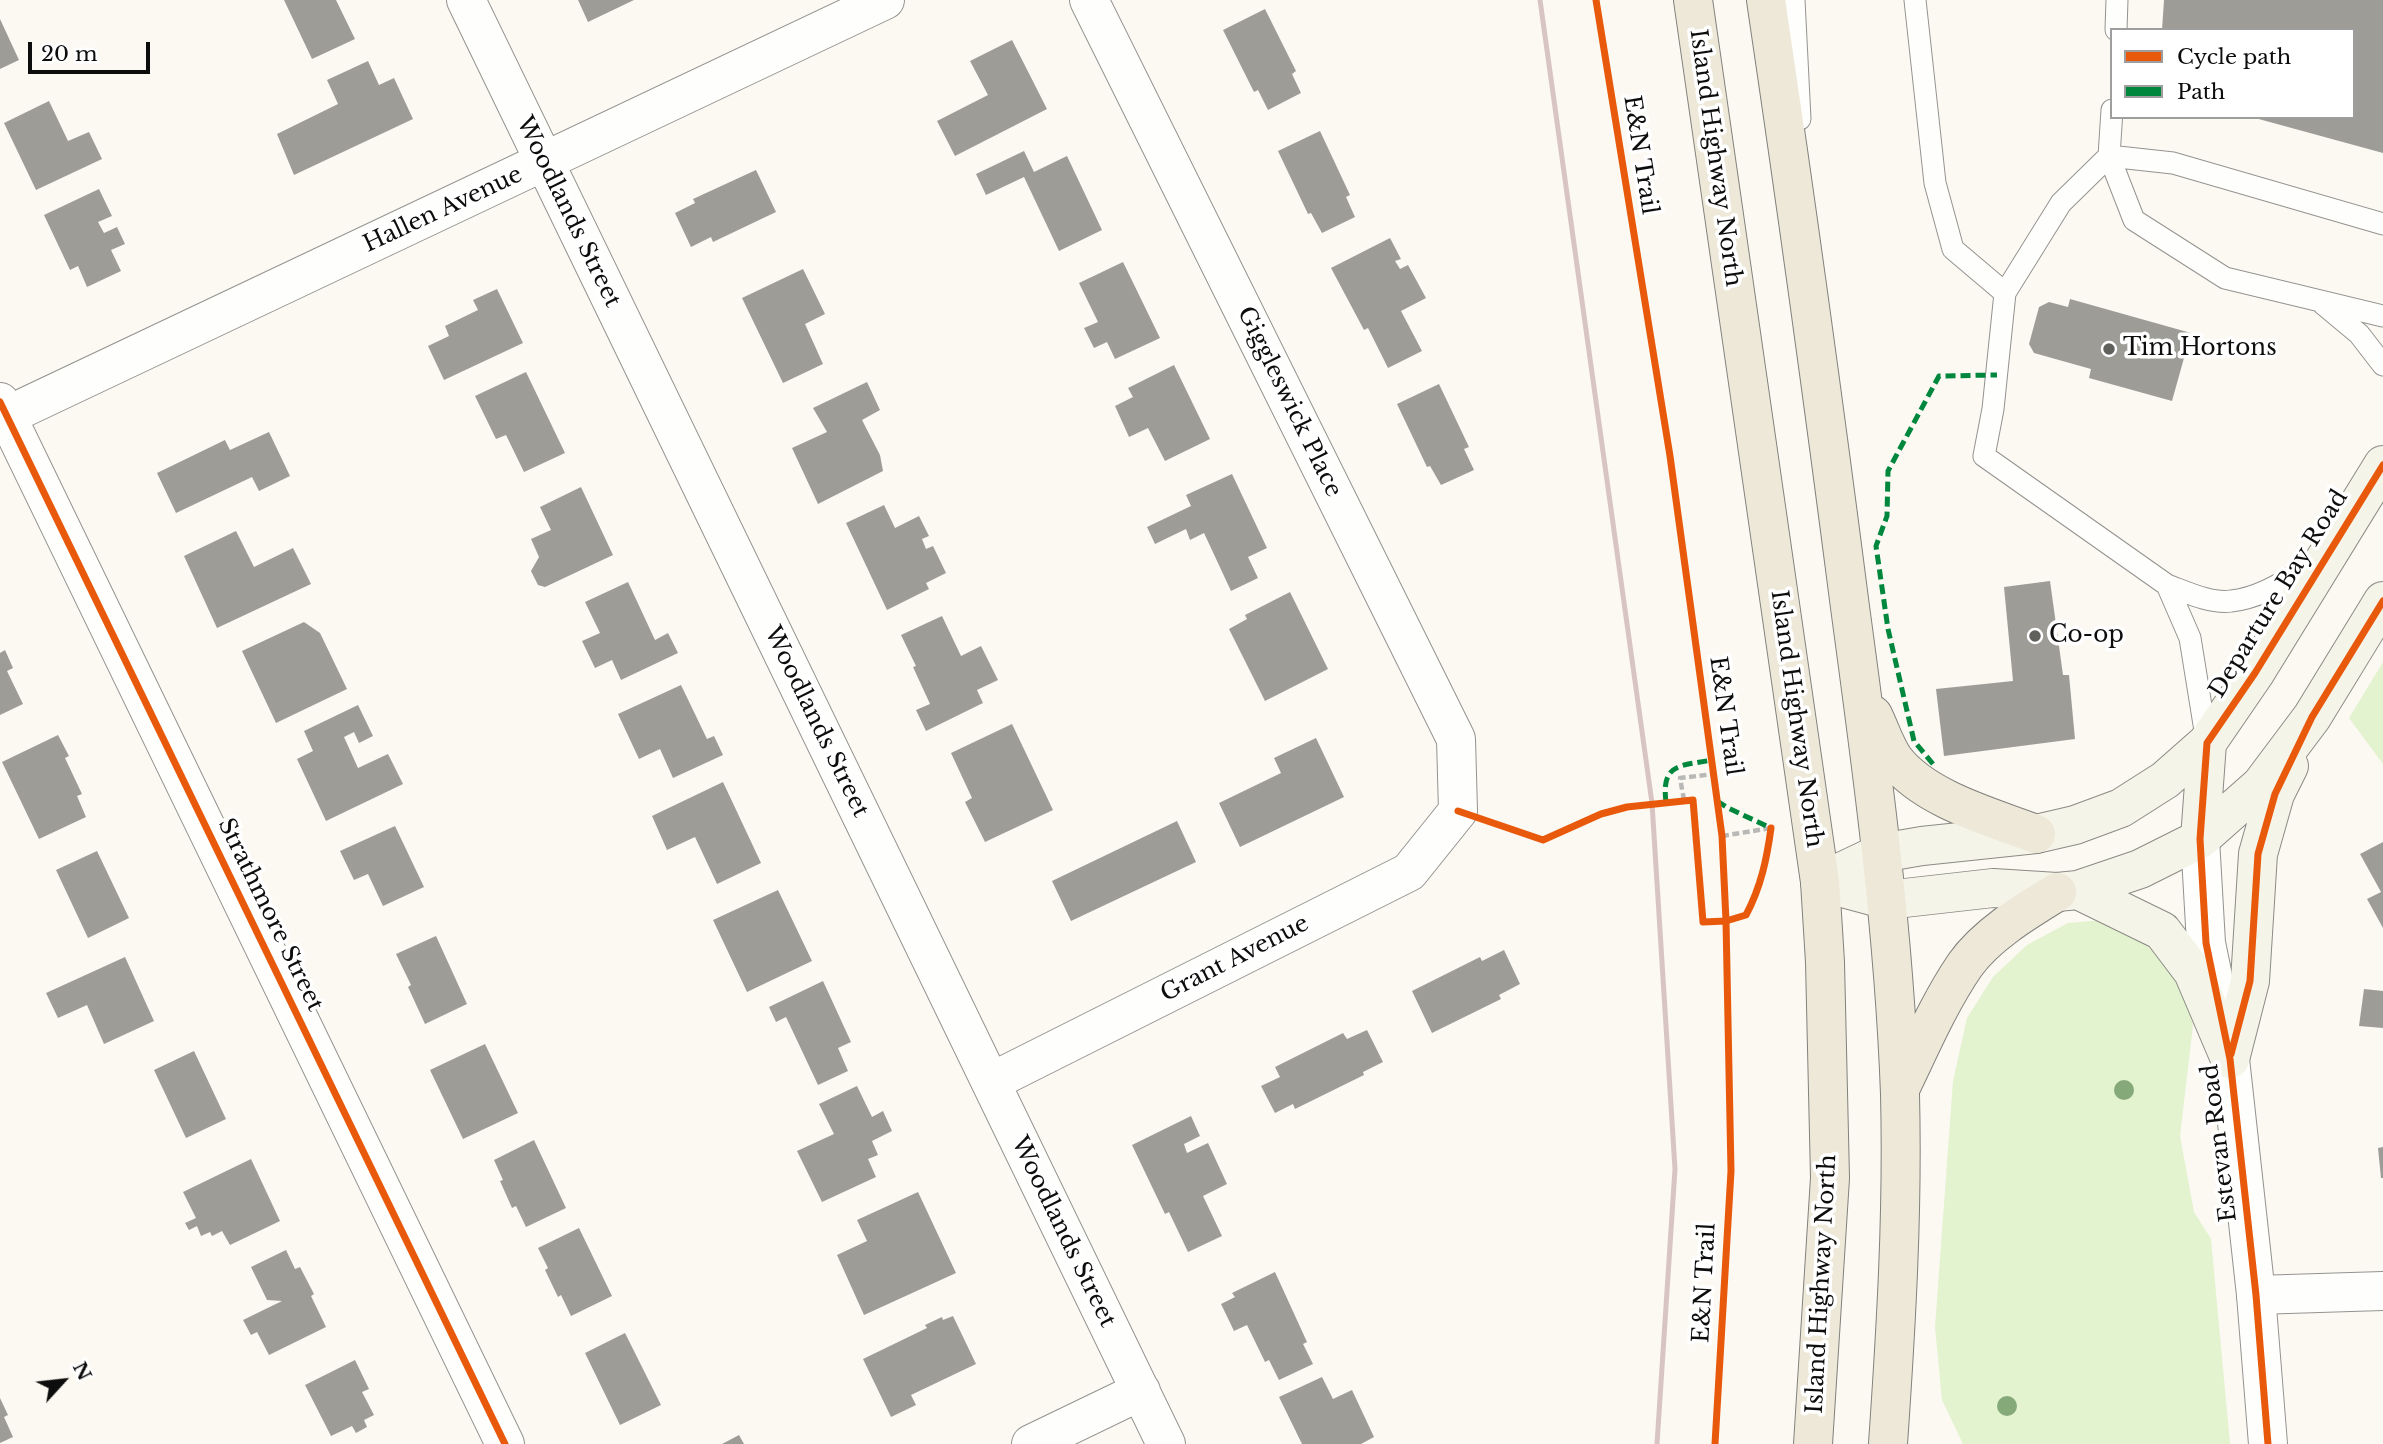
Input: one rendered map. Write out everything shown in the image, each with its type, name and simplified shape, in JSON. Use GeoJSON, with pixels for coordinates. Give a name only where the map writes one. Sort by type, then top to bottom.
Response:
{"type":"FeatureCollection","features":[{"type":"Feature","properties":{"kind":"main road","name":"Island Highway North"},"geometry":{"type":"LineString","coordinates":[[1693,0],[1820,881],[1825,962],[1830,1178],[1813,1444]]}},
{"type":"Feature","properties":{"kind":"main road"},"geometry":{"type":"LineString","coordinates":[[1766,0],[1809,293],[1887,900],[1899,1091],[1901,1179],[1888,1444]]}},
{"type":"Feature","properties":{"kind":"main road","name":"Departure Bay Road"},"geometry":{"type":"LineString","coordinates":[[1820,881],[1881,853],[2036,834],[2075,825],[2121,808],[2165,780],[2207,743],[2255,673],[2383,465]]}},
{"type":"Feature","properties":{"kind":"main road"},"geometry":{"type":"LineString","coordinates":[[1899,1091],[1931,1025],[1966,964],[2004,926],[2067,891],[2140,869],[2200,839],[2261,785],[2312,717],[2383,601]]}},
{"type":"Feature","properties":{"kind":"main road"},"geometry":{"type":"LineString","coordinates":[[1862,693],[1895,759],[1924,787],[1975,812],[2036,834]]}},
{"type":"Feature","properties":{"kind":"main road"},"geometry":{"type":"LineString","coordinates":[[2230,1059],[2249,981],[2258,854],[2275,794],[2312,717]]}},
{"type":"Feature","properties":{"kind":"main road"},"geometry":{"type":"LineString","coordinates":[[2200,839],[2207,743]]}},
{"type":"Feature","properties":{"kind":"main road"},"geometry":{"type":"LineString","coordinates":[[1820,881],[1887,900],[1993,888],[2067,891],[2162,931],[2193,972],[2230,1059]]}},
{"type":"Feature","properties":{"kind":"main road"},"geometry":{"type":"LineString","coordinates":[[1893,1371],[1916,1444]]}},
{"type":"Feature","properties":{"kind":"street","name":"Woodlands Street"},"geometry":{"type":"LineString","coordinates":[[466,0],[1166,1444]]}},
{"type":"Feature","properties":{"kind":"street","name":"Hallen Avenue"},"geometry":{"type":"LineString","coordinates":[[2,412],[544,162],[885,0]]}},
{"type":"Feature","properties":{"kind":"street","name":"Giggleswick Place"},"geometry":{"type":"LineString","coordinates":[[1089,0],[1456,739],[1458,811]]}},
{"type":"Feature","properties":{"kind":"street","name":"Strathmore Street"},"geometry":{"type":"LineString","coordinates":[[2,412],[505,1444]]}},
{"type":"Feature","properties":{"kind":"street","name":"Grant Avenue"},"geometry":{"type":"LineString","coordinates":[[991,1082],[1409,872],[1458,811]]}},
{"type":"Feature","properties":{"kind":"street","name":"Estevan Road"},"geometry":{"type":"LineString","coordinates":[[2200,839],[2206,943],[2230,1059],[2256,1295],[2268,1444]]}},
{"type":"Feature","properties":{"kind":"street"},"geometry":{"type":"LineString","coordinates":[[2256,1295],[2383,1291]]}},
{"type":"Feature","properties":{"kind":"street"},"geometry":{"type":"LineString","coordinates":[[1031,1444],[1141,1391]]}},
{"type":"Feature","properties":{"kind":"lane"},"geometry":{"type":"LineString","coordinates":[[1794,0],[1809,293]]}},
{"type":"Feature","properties":{"kind":"lane"},"geometry":{"type":"LineString","coordinates":[[1915,0],[1934,183],[1954,249],[2005,293]]}},
{"type":"Feature","properties":{"kind":"lane"},"geometry":{"type":"LineString","coordinates":[[2116,28],[2117,0]]}},
{"type":"Feature","properties":{"kind":"lane"},"geometry":{"type":"LineString","coordinates":[[2111,119],[2109,156],[2134,220],[2225,278],[2383,316]]}},
{"type":"Feature","properties":{"kind":"lane"},"geometry":{"type":"LineString","coordinates":[[2109,156],[2061,203],[2005,293],[1993,409],[1984,456],[2167,585],[2200,597],[2229,602],[2264,593],[2325,558]]}},
{"type":"Feature","properties":{"kind":"lane"},"geometry":{"type":"LineString","coordinates":[[2109,156],[2173,163],[2383,224]]}},
{"type":"Feature","properties":{"kind":"lane"},"geometry":{"type":"LineString","coordinates":[[2318,301],[2359,334],[2383,365]]}},
{"type":"Feature","properties":{"kind":"lane"},"geometry":{"type":"LineString","coordinates":[[2167,585],[2190,638],[2207,743]]}},
{"type":"Feature","properties":{"kind":"path"},"geometry":{"type":"LineString","coordinates":[[1684,800],[1680,778],[1713,771]]}},
{"type":"Feature","properties":{"kind":"path"},"geometry":{"type":"LineString","coordinates":[[1675,801],[1693,800]]}},
{"type":"Feature","properties":{"kind":"path"},"geometry":{"type":"LineString","coordinates":[[1720,824],[1723,848]]}},
{"type":"Feature","properties":{"kind":"path"},"geometry":{"type":"LineString","coordinates":[[1722,836],[1771,828],[1770,839]]}},
{"type":"Feature","properties":{"kind":"green space"},"geometry":{"type":"Polygon","coordinates":[[[2383,662],[2383,764],[2349,718],[2383,662]]]}},
{"type":"Feature","properties":{"kind":"green space"},"geometry":{"type":"Polygon","coordinates":[[[2104,920],[2131,925],[2180,972],[2193,1025],[2180,1136],[2194,1212],[2211,1239],[2230,1444],[1963,1444],[1942,1400],[1935,1327],[1953,1081],[1967,1018],[1993,977],[2027,945],[2068,923],[2104,920]]]}},
{"type":"Feature","properties":{"kind":"building"},"geometry":{"type":"Polygon","coordinates":[[[284,0],[336,0],[355,39],[312,59],[284,0]]]}},
{"type":"Feature","properties":{"kind":"building"},"geometry":{"type":"Polygon","coordinates":[[[578,0],[634,0],[588,22],[578,0]]]}},
{"type":"Feature","properties":{"kind":"building"},"geometry":{"type":"Polygon","coordinates":[[[2164,0],[2383,0],[2383,153],[2259,119],[2355,119],[2355,28],[2162,28],[2164,0]]]}},
{"type":"Feature","properties":{"kind":"building"},"geometry":{"type":"Polygon","coordinates":[[[1265,9],[1296,71],[1292,74],[1301,93],[1268,110],[1258,90],[1254,92],[1223,30],[1265,9]]]}},
{"type":"Feature","properties":{"kind":"building"},"geometry":{"type":"Polygon","coordinates":[[[0,19],[19,60],[0,69],[0,19]]]}},
{"type":"Feature","properties":{"kind":"building"},"geometry":{"type":"Polygon","coordinates":[[[1012,40],[1047,109],[955,156],[937,121],[988,95],[970,61],[1012,40]]]}},
{"type":"Feature","properties":{"kind":"building"},"geometry":{"type":"Polygon","coordinates":[[[368,61],[379,85],[394,78],[413,119],[294,175],[277,134],[338,104],[327,80],[368,61]]]}},
{"type":"Feature","properties":{"kind":"building"},"geometry":{"type":"Polygon","coordinates":[[[49,101],[68,141],[89,132],[102,159],[36,190],[4,123],[49,101]]]}},
{"type":"Feature","properties":{"kind":"building"},"geometry":{"type":"Polygon","coordinates":[[[1320,131],[1350,195],[1346,197],[1355,217],[1322,233],[1311,213],[1308,214],[1278,151],[1320,131]]]}},
{"type":"Feature","properties":{"kind":"building"},"geometry":{"type":"Polygon","coordinates":[[[1024,151],[1034,172],[1067,156],[1102,230],[1059,251],[1024,177],[986,195],[976,174],[1024,151]]]}},
{"type":"Feature","properties":{"kind":"building"},"geometry":{"type":"Polygon","coordinates":[[[756,170],[776,212],[713,242],[711,237],[691,247],[675,213],[695,203],[693,199],[756,170]]]}},
{"type":"Feature","properties":{"kind":"building"},"geometry":{"type":"Polygon","coordinates":[[[99,189],[112,216],[98,222],[104,233],[117,227],[125,244],[111,250],[121,271],[87,287],[78,266],[70,270],[44,215],[99,189]]]}},
{"type":"Feature","properties":{"kind":"building"},"geometry":{"type":"Polygon","coordinates":[[[1390,238],[1401,259],[1395,261],[1400,269],[1408,265],[1426,298],[1401,311],[1422,351],[1388,368],[1368,328],[1364,330],[1331,268],[1390,238]]]}},
{"type":"Feature","properties":{"kind":"building"},"geometry":{"type":"Polygon","coordinates":[[[1123,262],[1160,338],[1115,359],[1107,342],[1094,348],[1084,328],[1098,322],[1079,283],[1123,262]]]}},
{"type":"Feature","properties":{"kind":"building"},"geometry":{"type":"Polygon","coordinates":[[[803,269],[825,314],[805,324],[823,364],[783,383],[742,298],[803,269]]]}},
{"type":"Feature","properties":{"kind":"building"},"geometry":{"type":"Polygon","coordinates":[[[497,289],[523,343],[444,380],[428,346],[449,336],[445,326],[478,310],[473,300],[497,289]]]}},
{"type":"Feature","properties":{"kind":"building","name":"Tim Hortons"},"geometry":{"type":"Polygon","coordinates":[[[2070,299],[2191,333],[2172,401],[2089,378],[2091,369],[2034,353],[2029,344],[2039,307],[2049,302],[2068,307],[2070,299]]]}},
{"type":"Feature","properties":{"kind":"building"},"geometry":{"type":"Polygon","coordinates":[[[1174,365],[1210,439],[1165,461],[1148,428],[1129,437],[1115,406],[1133,397],[1128,388],[1174,365]]]}},
{"type":"Feature","properties":{"kind":"building"},"geometry":{"type":"Polygon","coordinates":[[[526,372],[565,453],[524,472],[506,435],[496,439],[475,396],[526,372]]]}},
{"type":"Feature","properties":{"kind":"building"},"geometry":{"type":"Polygon","coordinates":[[[867,382],[880,410],[862,420],[880,455],[883,471],[818,504],[792,448],[827,432],[813,408],[867,382]]]}},
{"type":"Feature","properties":{"kind":"building"},"geometry":{"type":"Polygon","coordinates":[[[1439,384],[1469,447],[1464,449],[1474,470],[1441,485],[1430,466],[1427,467],[1397,404],[1439,384]]]}},
{"type":"Feature","properties":{"kind":"building"},"geometry":{"type":"Polygon","coordinates":[[[269,432],[290,476],[259,491],[252,477],[176,513],[157,473],[225,440],[230,450],[269,432]]]}},
{"type":"Feature","properties":{"kind":"building"},"geometry":{"type":"Polygon","coordinates":[[[1232,474],[1267,548],[1248,557],[1258,578],[1231,591],[1204,533],[1190,540],[1186,529],[1155,544],[1147,527],[1191,506],[1186,495],[1232,474]]]}},
{"type":"Feature","properties":{"kind":"building"},"geometry":{"type":"Polygon","coordinates":[[[581,487],[613,555],[545,587],[538,585],[531,571],[539,557],[531,539],[551,530],[540,507],[581,487]]]}},
{"type":"Feature","properties":{"kind":"building"},"geometry":{"type":"Polygon","coordinates":[[[884,505],[895,528],[919,516],[929,536],[922,539],[926,549],[933,546],[946,573],[926,583],[929,589],[887,610],[846,523],[884,505]]]}},
{"type":"Feature","properties":{"kind":"building"},"geometry":{"type":"Polygon","coordinates":[[[236,531],[254,567],[293,548],[311,584],[217,628],[184,556],[236,531]]]}},
{"type":"Feature","properties":{"kind":"building"},"geometry":{"type":"Polygon","coordinates":[[[2050,581],[2063,675],[2069,675],[2075,739],[1944,756],[1936,689],[2013,681],[2004,587],[2050,581]]]}},
{"type":"Feature","properties":{"kind":"building"},"geometry":{"type":"Polygon","coordinates":[[[628,582],[655,640],[668,633],[678,653],[621,680],[612,660],[595,668],[582,641],[600,633],[585,602],[628,582]]]}},
{"type":"Feature","properties":{"kind":"building"},"geometry":{"type":"Polygon","coordinates":[[[1290,592],[1328,669],[1265,701],[1229,629],[1247,619],[1245,615],[1290,592]]]}},
{"type":"Feature","properties":{"kind":"building"},"geometry":{"type":"Polygon","coordinates":[[[942,616],[961,656],[981,646],[998,680],[977,690],[983,703],[926,731],[916,710],[930,704],[901,635],[942,616]]]}},
{"type":"Feature","properties":{"kind":"building"},"geometry":{"type":"Polygon","coordinates":[[[304,622],[320,633],[347,689],[276,723],[242,651],[304,622]]]}},
{"type":"Feature","properties":{"kind":"building"},"geometry":{"type":"Polygon","coordinates":[[[5,650],[13,668],[7,671],[23,704],[0,715],[0,653],[5,650]]]}},
{"type":"Feature","properties":{"kind":"building"},"geometry":{"type":"Polygon","coordinates":[[[681,685],[707,739],[714,736],[723,755],[673,778],[660,749],[639,759],[618,714],[681,685]]]}},
{"type":"Feature","properties":{"kind":"building"},"geometry":{"type":"Polygon","coordinates":[[[358,705],[373,736],[359,743],[354,732],[344,737],[358,768],[388,754],[403,784],[326,821],[297,759],[313,751],[304,731],[358,705]]]}},
{"type":"Feature","properties":{"kind":"building"},"geometry":{"type":"Polygon","coordinates":[[[1012,724],[1053,810],[985,842],[965,802],[972,798],[951,753],[1012,724]]]}},
{"type":"Feature","properties":{"kind":"building"},"geometry":{"type":"Polygon","coordinates":[[[58,735],[69,756],[65,758],[82,794],[77,796],[86,817],[39,839],[2,762],[58,735]]]}},
{"type":"Feature","properties":{"kind":"building"},"geometry":{"type":"Polygon","coordinates":[[[1316,738],[1344,797],[1240,847],[1219,803],[1281,773],[1274,758],[1316,738]]]}},
{"type":"Feature","properties":{"kind":"building"},"geometry":{"type":"Polygon","coordinates":[[[723,782],[761,863],[717,884],[695,837],[667,850],[652,816],[723,782]]]}},
{"type":"Feature","properties":{"kind":"building"},"geometry":{"type":"Polygon","coordinates":[[[1177,821],[1196,862],[1071,921],[1052,881],[1177,821]]]}},
{"type":"Feature","properties":{"kind":"building"},"geometry":{"type":"Polygon","coordinates":[[[395,826],[424,887],[383,906],[368,874],[354,880],[340,851],[395,826]]]}},
{"type":"Feature","properties":{"kind":"building"},"geometry":{"type":"Polygon","coordinates":[[[2383,842],[2383,928],[2367,899],[2381,892],[2360,854],[2383,842]]]}},
{"type":"Feature","properties":{"kind":"building"},"geometry":{"type":"Polygon","coordinates":[[[97,851],[129,918],[88,938],[56,870],[97,851]]]}},
{"type":"Feature","properties":{"kind":"building"},"geometry":{"type":"Polygon","coordinates":[[[778,890],[812,961],[747,992],[713,920],[778,890]]]}},
{"type":"Feature","properties":{"kind":"building"},"geometry":{"type":"Polygon","coordinates":[[[436,936],[467,1004],[425,1024],[396,954],[436,936]]]}},
{"type":"Feature","properties":{"kind":"building"},"geometry":{"type":"Polygon","coordinates":[[[1504,950],[1520,984],[1499,995],[1501,999],[1432,1033],[1412,991],[1480,957],[1482,961],[1504,950]]]}},
{"type":"Feature","properties":{"kind":"building"},"geometry":{"type":"Polygon","coordinates":[[[125,957],[154,1021],[104,1044],[87,1005],[58,1018],[46,993],[125,957]]]}},
{"type":"Feature","properties":{"kind":"building"},"geometry":{"type":"Polygon","coordinates":[[[823,981],[851,1042],[838,1048],[848,1071],[818,1085],[786,1017],[776,1022],[769,1007],[823,981]]]}},
{"type":"Feature","properties":{"kind":"building"},"geometry":{"type":"Polygon","coordinates":[[[2364,989],[2383,991],[2383,1028],[2359,1026],[2364,989]]]}},
{"type":"Feature","properties":{"kind":"building"},"geometry":{"type":"Polygon","coordinates":[[[1367,1030],[1383,1062],[1363,1072],[1364,1075],[1295,1109],[1293,1104],[1275,1113],[1261,1086],[1280,1077],[1275,1067],[1343,1033],[1347,1039],[1367,1030]]]}},
{"type":"Feature","properties":{"kind":"building"},"geometry":{"type":"Polygon","coordinates":[[[485,1044],[518,1113],[463,1139],[430,1070],[485,1044]]]}},
{"type":"Feature","properties":{"kind":"building"},"geometry":{"type":"Polygon","coordinates":[[[194,1051],[226,1119],[186,1138],[154,1070],[194,1051]]]}},
{"type":"Feature","properties":{"kind":"building"},"geometry":{"type":"Polygon","coordinates":[[[857,1086],[872,1117],[883,1111],[892,1131],[872,1141],[878,1155],[868,1159],[876,1177],[822,1202],[797,1151],[834,1134],[819,1104],[857,1086]]]}},
{"type":"Feature","properties":{"kind":"building"},"geometry":{"type":"Polygon","coordinates":[[[1191,1116],[1200,1136],[1184,1144],[1187,1153],[1208,1143],[1227,1184],[1203,1196],[1222,1236],[1188,1252],[1169,1212],[1165,1214],[1132,1145],[1191,1116]]]}},
{"type":"Feature","properties":{"kind":"building"},"geometry":{"type":"Polygon","coordinates":[[[534,1140],[566,1208],[526,1227],[516,1206],[512,1208],[494,1160],[534,1140]]]}},
{"type":"Feature","properties":{"kind":"building"},"geometry":{"type":"Polygon","coordinates":[[[2383,1147],[2383,1178],[2381,1178],[2378,1148],[2383,1147]]]}},
{"type":"Feature","properties":{"kind":"building"},"geometry":{"type":"Polygon","coordinates":[[[251,1159],[280,1221],[230,1245],[222,1231],[212,1236],[210,1232],[201,1236],[197,1226],[189,1230],[185,1223],[196,1218],[183,1192],[251,1159]]]}},
{"type":"Feature","properties":{"kind":"building"},"geometry":{"type":"Polygon","coordinates":[[[918,1192],[956,1273],[864,1315],[837,1255],[867,1241],[857,1220],[918,1192]]]}},
{"type":"Feature","properties":{"kind":"building"},"geometry":{"type":"Polygon","coordinates":[[[579,1228],[612,1296],[571,1316],[561,1295],[558,1297],[538,1248],[579,1228]]]}},
{"type":"Feature","properties":{"kind":"building"},"geometry":{"type":"Polygon","coordinates":[[[286,1250],[295,1269],[300,1267],[314,1294],[311,1296],[326,1327],[269,1355],[257,1332],[251,1335],[243,1320],[282,1301],[267,1300],[251,1267],[286,1250]]]}},
{"type":"Feature","properties":{"kind":"building"},"geometry":{"type":"Polygon","coordinates":[[[1275,1272],[1307,1342],[1303,1344],[1313,1364],[1279,1380],[1269,1360],[1265,1362],[1247,1325],[1234,1331],[1221,1304],[1235,1297],[1232,1293],[1275,1272]]]}},
{"type":"Feature","properties":{"kind":"building"},"geometry":{"type":"Polygon","coordinates":[[[953,1316],[976,1364],[911,1395],[916,1405],[891,1417],[863,1359],[927,1328],[925,1325],[942,1317],[943,1320],[953,1316]]]}},
{"type":"Feature","properties":{"kind":"building"},"geometry":{"type":"Polygon","coordinates":[[[625,1333],[661,1405],[620,1425],[585,1353],[625,1333]]]}},
{"type":"Feature","properties":{"kind":"building"},"geometry":{"type":"Polygon","coordinates":[[[355,1360],[369,1389],[362,1392],[374,1415],[364,1420],[367,1427],[356,1433],[352,1426],[331,1436],[305,1385],[355,1360]]]}},
{"type":"Feature","properties":{"kind":"building"},"geometry":{"type":"Polygon","coordinates":[[[1322,1377],[1333,1399],[1352,1390],[1374,1437],[1361,1444],[1302,1444],[1279,1397],[1322,1377]]]}},
{"type":"Feature","properties":{"kind":"building"},"geometry":{"type":"Polygon","coordinates":[[[0,1398],[8,1415],[4,1417],[13,1437],[0,1443],[0,1398]]]}},
{"type":"Feature","properties":{"kind":"building"},"geometry":{"type":"Polygon","coordinates":[[[739,1435],[744,1444],[722,1444],[739,1435]]]}},
{"type":"Feature","properties":{"kind":"railway"},"geometry":{"type":"LineString","coordinates":[[1540,0],[1652,803],[1675,1169],[1657,1444]]}},
{"type":"Feature","properties":{"kind":"marked path"},"geometry":{"type":"LineString","coordinates":[[1933,764],[1914,741],[1888,629],[1876,546],[1887,516],[1888,471],[1939,376],[1997,375]]}},
{"type":"Feature","properties":{"kind":"marked path"},"geometry":{"type":"LineString","coordinates":[[1666,802],[1665,789],[1670,773],[1682,766],[1712,760]]}},
{"type":"Feature","properties":{"kind":"marked path"},"geometry":{"type":"LineString","coordinates":[[1717,801],[1771,828]]}},
{"type":"Feature","properties":{"kind":"cycle path","name":"E&N Trail"},"geometry":{"type":"LineString","coordinates":[[1596,0],[1670,456],[1722,836],[1731,1171],[1715,1444]]}},
{"type":"Feature","properties":{"kind":"cycle path"},"geometry":{"type":"LineString","coordinates":[[0,402],[505,1444]]}},
{"type":"Feature","properties":{"kind":"cycle path"},"geometry":{"type":"LineString","coordinates":[[2268,1444],[2256,1295],[2230,1059],[2206,943],[2200,839],[2207,743],[2255,673],[2383,465]]}},
{"type":"Feature","properties":{"kind":"cycle path"},"geometry":{"type":"LineString","coordinates":[[2231,1054],[2250,981],[2258,854],[2275,794],[2312,717],[2383,601]]}},
{"type":"Feature","properties":{"kind":"cycle path"},"geometry":{"type":"LineString","coordinates":[[1458,811],[1543,840],[1601,814],[1627,807],[1693,800],[1703,922],[1726,921],[1746,915],[1763,872],[1771,828]]}},
{"type":"Feature","properties":{"kind":"place","name":"Tim Hortons"},"geometry":{"type":"Point","coordinates":[2109,349]}},
{"type":"Feature","properties":{"kind":"place","name":"Co-op"},"geometry":{"type":"Point","coordinates":[2035,636]}}]}
